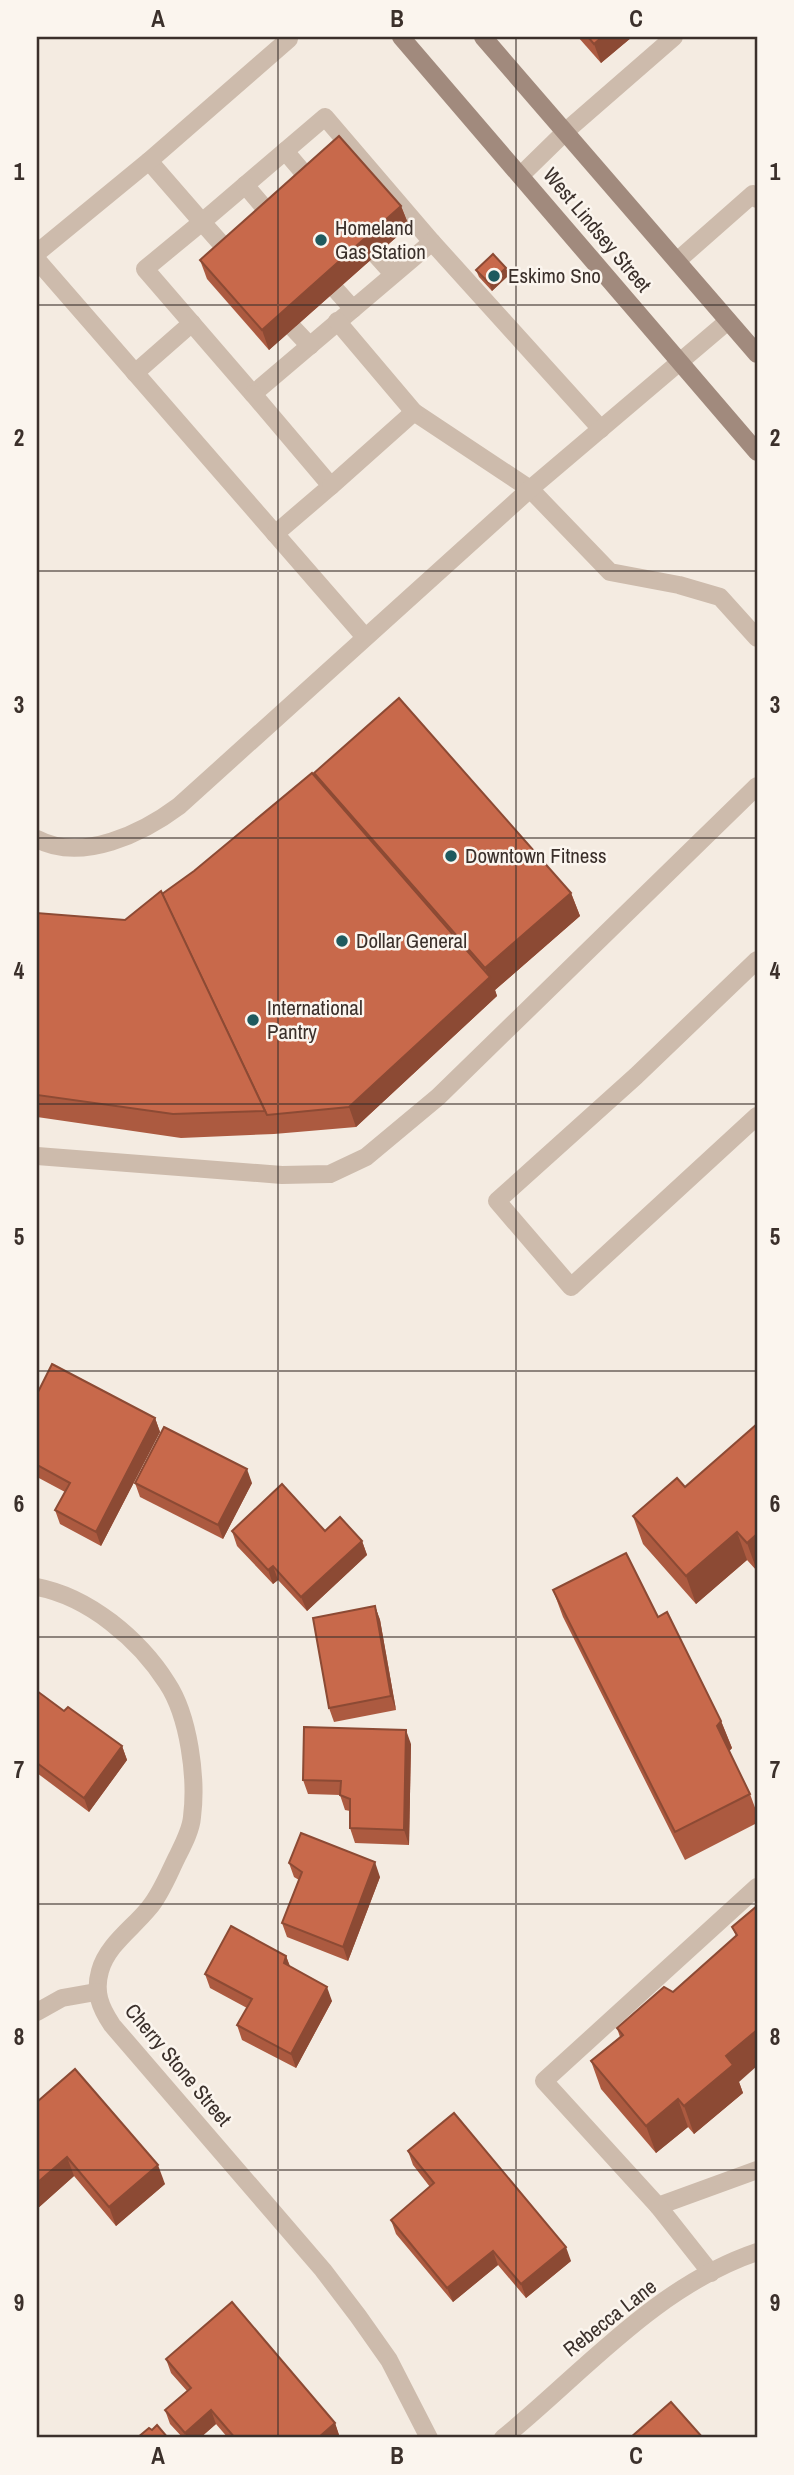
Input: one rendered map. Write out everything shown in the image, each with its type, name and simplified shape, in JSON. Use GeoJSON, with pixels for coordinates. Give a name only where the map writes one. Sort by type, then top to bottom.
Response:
{"type":"FeatureCollection","features":[{"type":"Feature","properties":{"kind":"street","name":"West Lindsey Street"},"geometry":{"type":"LineString","coordinates":[[401,37],[757,452]]}},
{"type":"Feature","properties":{"kind":"street","name":"West Lindsey Street"},"geometry":{"type":"LineString","coordinates":[[484,37],[757,354]]}},
{"type":"Feature","properties":{"kind":"street"},"geometry":{"type":"LineString","coordinates":[[521,175],[566,131],[674,37]]}},
{"type":"Feature","properties":{"kind":"street"},"geometry":{"type":"LineString","coordinates":[[37,253],[149,161],[290,38]]}},
{"type":"Feature","properties":{"kind":"street"},"geometry":{"type":"LineString","coordinates":[[331,486],[145,269],[325,117],[432,242],[601,429]]}},
{"type":"Feature","properties":{"kind":"street"},"geometry":{"type":"LineString","coordinates":[[285,152],[313,184]]}},
{"type":"Feature","properties":{"kind":"street"},"geometry":{"type":"LineString","coordinates":[[149,161],[232,256]]}},
{"type":"Feature","properties":{"kind":"street"},"geometry":{"type":"LineString","coordinates":[[245,186],[274,219]]}},
{"type":"Feature","properties":{"kind":"street"},"geometry":{"type":"LineString","coordinates":[[677,261],[753,194],[757,199]]}},
{"type":"Feature","properties":{"kind":"street"},"geometry":{"type":"LineString","coordinates":[[253,394],[432,242]]}},
{"type":"Feature","properties":{"kind":"street"},"geometry":{"type":"LineString","coordinates":[[376,255],[393,274]]}},
{"type":"Feature","properties":{"kind":"street"},"geometry":{"type":"LineString","coordinates":[[37,260],[365,637]]}},
{"type":"Feature","properties":{"kind":"street"},"geometry":{"type":"LineString","coordinates":[[336,290],[353,309]]}},
{"type":"Feature","properties":{"kind":"street"},"geometry":{"type":"LineString","coordinates":[[337,321],[414,412],[530,489],[610,572],[679,584],[720,597],[757,638]]}},
{"type":"Feature","properties":{"kind":"street"},"geometry":{"type":"LineString","coordinates":[[37,839],[47,845],[82,847],[118,841],[156,823],[179,806],[530,489],[729,321]]}},
{"type":"Feature","properties":{"kind":"street"},"geometry":{"type":"LineString","coordinates":[[135,373],[192,323]]}},
{"type":"Feature","properties":{"kind":"street"},"geometry":{"type":"LineString","coordinates":[[293,328],[310,346]]}},
{"type":"Feature","properties":{"kind":"street"},"geometry":{"type":"LineString","coordinates":[[275,534],[414,412]]}},
{"type":"Feature","properties":{"kind":"street"},"geometry":{"type":"LineString","coordinates":[[37,1157],[282,1175],[330,1174],[366,1157],[438,1097],[757,786]]}},
{"type":"Feature","properties":{"kind":"street"},"geometry":{"type":"LineString","coordinates":[[757,960],[636,1076],[497,1201],[571,1287],[757,1116]]}},
{"type":"Feature","properties":{"kind":"street"},"geometry":{"type":"LineString","coordinates":[[37,1587],[86,1606],[113,1624],[142,1650],[169,1684],[182,1717],[193,1771],[192,1819],[177,1856],[151,1906],[109,1952],[100,1969],[96,1992],[62,1998],[37,2012]]}},
{"type":"Feature","properties":{"kind":"street"},"geometry":{"type":"LineString","coordinates":[[711,2273],[658,2206],[544,2081],[757,1887]]}},
{"type":"Feature","properties":{"kind":"street","name":"Cherry Stone Street"},"geometry":{"type":"LineString","coordinates":[[96,1992],[112,2025],[323,2270],[358,2316],[389,2360],[429,2438]]}},
{"type":"Feature","properties":{"kind":"street"},"geometry":{"type":"LineString","coordinates":[[658,2206],[757,2170]]}},
{"type":"Feature","properties":{"kind":"street","name":"Rebecca Lane"},"geometry":{"type":"LineString","coordinates":[[503,2438],[605,2347],[685,2288],[736,2259],[757,2252]]}},
{"type":"Feature","properties":{"kind":"building"},"geometry":{"type":"Polygon","coordinates":[[[588,37],[602,37],[594,44],[588,37]]]}},
{"type":"Feature","properties":{"kind":"building","name":"Homeland Gas Station"},"geometry":{"type":"Polygon","coordinates":[[[339,136],[401,206],[262,330],[200,260],[339,136]]]}},
{"type":"Feature","properties":{"kind":"building"},"geometry":{"type":"Polygon","coordinates":[[[493,254],[506,268],[489,283],[476,270],[493,254]]]}},
{"type":"Feature","properties":{"kind":"building","name":"Downtown Fitness"},"geometry":{"type":"Polygon","coordinates":[[[399,698],[571,893],[485,968],[314,773],[399,698]]]}},
{"type":"Feature","properties":{"kind":"building","name":"Dollar General"},"geometry":{"type":"Polygon","coordinates":[[[312,773],[490,977],[349,1107],[267,1115],[162,894],[194,871],[312,773]]]}},
{"type":"Feature","properties":{"kind":"building"},"geometry":{"type":"Polygon","coordinates":[[[161,891],[265,1111],[173,1114],[37,1095],[37,913],[125,920],[161,891]]]}},
{"type":"Feature","properties":{"kind":"building"},"geometry":{"type":"Polygon","coordinates":[[[52,1364],[155,1418],[96,1532],[55,1510],[70,1483],[37,1465],[37,1394],[52,1364]]]}},
{"type":"Feature","properties":{"kind":"building"},"geometry":{"type":"Polygon","coordinates":[[[757,1424],[757,1534],[747,1543],[737,1532],[686,1576],[633,1516],[677,1478],[685,1487],[757,1424]]]}},
{"type":"Feature","properties":{"kind":"building"},"geometry":{"type":"Polygon","coordinates":[[[164,1427],[247,1469],[218,1525],[135,1483],[164,1427]]]}},
{"type":"Feature","properties":{"kind":"building"},"geometry":{"type":"Polygon","coordinates":[[[282,1484],[325,1531],[340,1517],[362,1541],[301,1597],[273,1566],[268,1570],[232,1531],[282,1484]]]}},
{"type":"Feature","properties":{"kind":"building"},"geometry":{"type":"Polygon","coordinates":[[[626,1553],[658,1617],[667,1612],[721,1721],[717,1726],[750,1794],[675,1832],[553,1590],[626,1553]]]}},
{"type":"Feature","properties":{"kind":"building"},"geometry":{"type":"Polygon","coordinates":[[[375,1606],[391,1696],[329,1708],[313,1618],[375,1606]]]}},
{"type":"Feature","properties":{"kind":"building"},"geometry":{"type":"Polygon","coordinates":[[[37,1691],[64,1711],[68,1707],[122,1746],[84,1798],[37,1763],[37,1691]]]}},
{"type":"Feature","properties":{"kind":"building"},"geometry":{"type":"Polygon","coordinates":[[[304,1727],[406,1730],[404,1830],[350,1828],[350,1799],[340,1795],[341,1781],[303,1780],[304,1727]]]}},
{"type":"Feature","properties":{"kind":"building"},"geometry":{"type":"Polygon","coordinates":[[[301,1833],[375,1862],[343,1947],[282,1923],[302,1872],[289,1863],[301,1833]]]}},
{"type":"Feature","properties":{"kind":"building"},"geometry":{"type":"Polygon","coordinates":[[[757,1906],[757,2030],[726,2056],[733,2065],[684,2106],[678,2099],[646,2126],[591,2061],[623,2035],[617,2028],[664,1987],[673,1992],[737,1935],[732,1927],[757,1906]]]}},
{"type":"Feature","properties":{"kind":"building"},"geometry":{"type":"Polygon","coordinates":[[[231,1926],[286,1956],[284,1963],[327,1987],[291,2054],[237,2025],[252,1999],[205,1974],[231,1926]]]}},
{"type":"Feature","properties":{"kind":"building"},"geometry":{"type":"Polygon","coordinates":[[[75,2069],[158,2165],[109,2207],[67,2157],[37,2183],[37,2102],[75,2069]]]}},
{"type":"Feature","properties":{"kind":"building"},"geometry":{"type":"Polygon","coordinates":[[[454,2113],[566,2247],[521,2284],[493,2251],[447,2288],[391,2220],[434,2183],[408,2151],[454,2113]]]}},
{"type":"Feature","properties":{"kind":"building"},"geometry":{"type":"Polygon","coordinates":[[[232,2302],[335,2423],[318,2438],[235,2438],[211,2410],[185,2433],[165,2410],[191,2388],[166,2359],[232,2302]]]}},
{"type":"Feature","properties":{"kind":"building"},"geometry":{"type":"Polygon","coordinates":[[[671,2402],[703,2438],[630,2438],[671,2402]]]}},
{"type":"Feature","properties":{"kind":"building"},"geometry":{"type":"Polygon","coordinates":[[[157,2425],[168,2438],[137,2438],[149,2428],[152,2430],[157,2425]]]}},
{"type":"Feature","properties":{"kind":"place","name":"Homeland Gas Station"},"geometry":{"type":"Point","coordinates":[321,240]}},
{"type":"Feature","properties":{"kind":"place","name":"Eskimo Sno"},"geometry":{"type":"Point","coordinates":[494,276]}},
{"type":"Feature","properties":{"kind":"place","name":"Downtown Fitness"},"geometry":{"type":"Point","coordinates":[451,856]}},
{"type":"Feature","properties":{"kind":"place","name":"Dollar General"},"geometry":{"type":"Point","coordinates":[342,941]}},
{"type":"Feature","properties":{"kind":"place","name":"International Pantry"},"geometry":{"type":"Point","coordinates":[253,1020]}}]}
